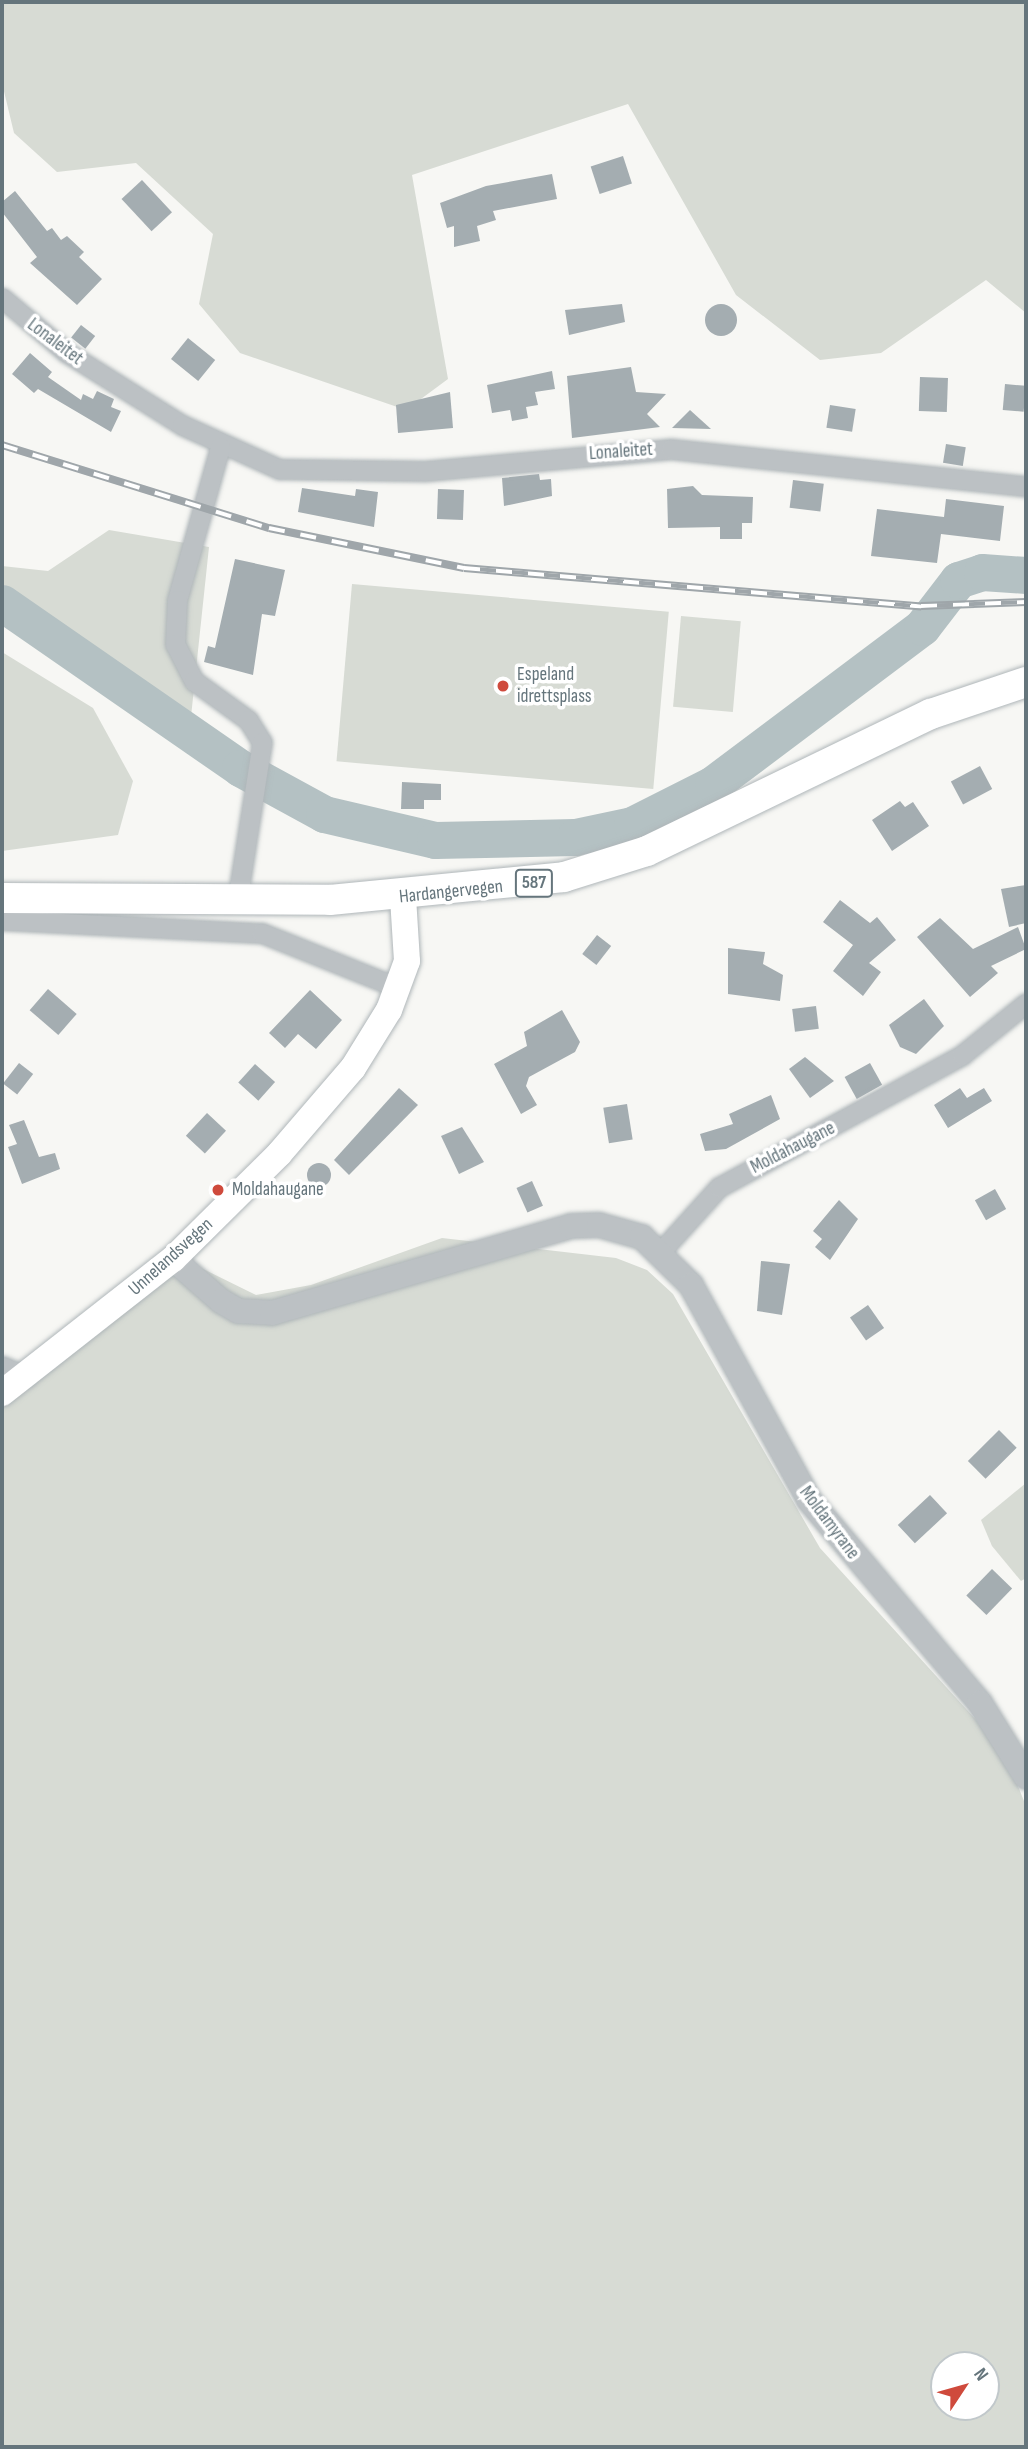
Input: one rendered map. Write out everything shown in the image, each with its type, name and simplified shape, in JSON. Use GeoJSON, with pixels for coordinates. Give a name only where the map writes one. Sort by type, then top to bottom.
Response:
{"type":"FeatureCollection","features":[{"type":"Feature","properties":{"kind":"main road","name":"Hardangervegen"},"geometry":{"type":"LineString","coordinates":[[2,898],[237,902],[403,897],[536,883],[604,866],[719,819],[931,714],[1026,682]]}},
{"type":"Feature","properties":{"kind":"main road","name":"Unnelandsvegen"},"geometry":{"type":"LineString","coordinates":[[2,1393],[28,1377],[173,1259],[346,1077],[399,988],[407,961],[403,897]]}},
{"type":"Feature","properties":{"kind":"street","name":"Lonaleitet"},"geometry":{"type":"LineString","coordinates":[[2,298],[66,352],[220,447],[305,473],[425,471],[671,449],[1026,486]]}},
{"type":"Feature","properties":{"kind":"street"},"geometry":{"type":"LineString","coordinates":[[220,447],[177,600],[175,644],[194,681],[258,731],[264,752],[237,902]]}},
{"type":"Feature","properties":{"kind":"street"},"geometry":{"type":"LineString","coordinates":[[2,920],[164,924],[230,936],[262,933],[399,988]]}},
{"type":"Feature","properties":{"kind":"street","name":"Moldahaugane"},"geometry":{"type":"LineString","coordinates":[[662,1250],[719,1186],[962,1055],[1026,1003]]}},
{"type":"Feature","properties":{"kind":"street"},"geometry":{"type":"LineString","coordinates":[[173,1259],[221,1301],[263,1313],[292,1311],[571,1226],[622,1229],[662,1250]]}},
{"type":"Feature","properties":{"kind":"street","name":"Moldamyrane"},"geometry":{"type":"LineString","coordinates":[[662,1250],[691,1285],[810,1500],[980,1703],[1026,1777]]}},
{"type":"Feature","properties":{"kind":"street"},"geometry":{"type":"LineString","coordinates":[[2,1366],[28,1377]]}},
{"type":"Feature","properties":{"kind":"shaded area"},"geometry":{"type":"Polygon","coordinates":[[[2,2],[1026,2],[1026,313],[986,280],[881,353],[820,360],[736,295],[628,104],[412,175],[448,379],[406,410],[240,353],[199,304],[213,234],[136,163],[57,172],[14,133],[2,83],[2,2]]]}},
{"type":"Feature","properties":{"kind":"shaded area"},"geometry":{"type":"Polygon","coordinates":[[[109,530],[209,547],[190,726],[142,710],[91,658],[2,598],[2,566],[48,571],[109,530]]]}},
{"type":"Feature","properties":{"kind":"shaded area","name":"Espeland idrettsplass"},"geometry":{"type":"Polygon","coordinates":[[[352,584],[669,612],[653,789],[336,761],[352,584]]]}},
{"type":"Feature","properties":{"kind":"shaded area"},"geometry":{"type":"Polygon","coordinates":[[[681,616],[741,621],[733,712],[673,707],[681,616]]]}},
{"type":"Feature","properties":{"kind":"shaded area"},"geometry":{"type":"Polygon","coordinates":[[[2,652],[93,708],[133,781],[118,835],[2,851],[2,652]]]}},
{"type":"Feature","properties":{"kind":"shaded area"},"geometry":{"type":"Polygon","coordinates":[[[442,1238],[616,1258],[647,1270],[673,1294],[820,1548],[977,1721],[1011,1769],[1026,1806],[1026,2447],[2,2447],[2,1373],[10,1377],[163,1261],[193,1264],[256,1295],[311,1285],[442,1238]]]}},
{"type":"Feature","properties":{"kind":"shaded area"},"geometry":{"type":"Polygon","coordinates":[[[1026,1483],[1026,1578],[1021,1581],[992,1546],[981,1520],[1026,1483]]]}},
{"type":"Feature","properties":{"kind":"building"},"geometry":{"type":"Polygon","coordinates":[[[623,156],[632,184],[600,194],[591,167],[623,156]]]}},
{"type":"Feature","properties":{"kind":"building"},"geometry":{"type":"Polygon","coordinates":[[[552,174],[557,199],[493,211],[496,220],[477,226],[480,241],[454,247],[454,226],[447,228],[440,203],[486,186],[552,174]]]}},
{"type":"Feature","properties":{"kind":"building"},"geometry":{"type":"Polygon","coordinates":[[[142,180],[172,212],[152,231],[122,199],[142,180]]]}},
{"type":"Feature","properties":{"kind":"building"},"geometry":{"type":"Polygon","coordinates":[[[15,191],[47,231],[52,228],[61,240],[67,236],[84,252],[79,257],[102,279],[77,305],[30,263],[37,257],[2,212],[2,202],[15,191]]]}},
{"type":"Feature","properties":{"kind":"building"},"geometry":{"type":"Polygon","coordinates":[[[622,304],[625,322],[569,335],[565,310],[622,304]]]}},
{"type":"Feature","properties":{"kind":"building"},"geometry":{"type":"Polygon","coordinates":[[[721,304],[732,309],[737,320],[732,331],[721,336],[710,331],[705,320],[710,309],[721,304]]]}},
{"type":"Feature","properties":{"kind":"building"},"geometry":{"type":"Polygon","coordinates":[[[81,325],[95,336],[85,349],[71,338],[81,325]]]}},
{"type":"Feature","properties":{"kind":"building"},"geometry":{"type":"Polygon","coordinates":[[[188,338],[215,360],[198,381],[171,359],[188,338]]]}},
{"type":"Feature","properties":{"kind":"building"},"geometry":{"type":"Polygon","coordinates":[[[30,353],[52,372],[48,377],[81,400],[83,394],[93,399],[97,391],[114,399],[111,407],[121,411],[111,432],[38,389],[34,393],[12,374],[30,353]]]}},
{"type":"Feature","properties":{"kind":"building"},"geometry":{"type":"Polygon","coordinates":[[[631,367],[636,392],[666,394],[647,414],[660,427],[572,438],[567,376],[631,367]]]}},
{"type":"Feature","properties":{"kind":"building"},"geometry":{"type":"Polygon","coordinates":[[[552,371],[555,389],[535,392],[538,405],[526,407],[528,418],[512,421],[510,410],[492,413],[487,385],[552,371]]]}},
{"type":"Feature","properties":{"kind":"building"},"geometry":{"type":"Polygon","coordinates":[[[920,377],[948,378],[947,412],[919,411],[920,377]]]}},
{"type":"Feature","properties":{"kind":"building"},"geometry":{"type":"Polygon","coordinates":[[[1005,384],[1026,386],[1024,412],[1003,410],[1005,384]]]}},
{"type":"Feature","properties":{"kind":"building"},"geometry":{"type":"Polygon","coordinates":[[[450,392],[453,428],[398,433],[396,405],[450,392]]]}},
{"type":"Feature","properties":{"kind":"building"},"geometry":{"type":"Polygon","coordinates":[[[830,405],[856,409],[852,432],[826,428],[830,405]]]}},
{"type":"Feature","properties":{"kind":"building"},"geometry":{"type":"Polygon","coordinates":[[[690,410],[711,429],[672,428],[690,410]]]}},
{"type":"Feature","properties":{"kind":"building"},"geometry":{"type":"Polygon","coordinates":[[[946,444],[966,447],[963,466],[943,463],[946,444]]]}},
{"type":"Feature","properties":{"kind":"building"},"geometry":{"type":"Polygon","coordinates":[[[539,474],[540,480],[551,479],[552,496],[504,506],[502,478],[539,474]]]}},
{"type":"Feature","properties":{"kind":"building"},"geometry":{"type":"Polygon","coordinates":[[[793,480],[824,484],[820,512],[790,508],[793,480]]]}},
{"type":"Feature","properties":{"kind":"building"},"geometry":{"type":"Polygon","coordinates":[[[693,486],[702,495],[753,497],[752,523],[742,523],[742,539],[720,539],[720,527],[668,528],[667,489],[693,486]]]}},
{"type":"Feature","properties":{"kind":"building"},"geometry":{"type":"Polygon","coordinates":[[[302,488],[355,496],[356,489],[378,492],[374,527],[298,512],[302,488]]]}},
{"type":"Feature","properties":{"kind":"building"},"geometry":{"type":"Polygon","coordinates":[[[438,489],[464,490],[463,520],[437,519],[438,489]]]}},
{"type":"Feature","properties":{"kind":"building"},"geometry":{"type":"Polygon","coordinates":[[[946,499],[1004,506],[1000,541],[941,534],[937,563],[871,556],[877,509],[944,517],[946,499]]]}},
{"type":"Feature","properties":{"kind":"building"},"geometry":{"type":"Polygon","coordinates":[[[235,559],[285,570],[275,616],[262,614],[253,675],[204,662],[208,646],[215,648],[235,559]]]}},
{"type":"Feature","properties":{"kind":"building"},"geometry":{"type":"Polygon","coordinates":[[[980,766],[992,789],[963,804],[951,781],[980,766]]]}},
{"type":"Feature","properties":{"kind":"building"},"geometry":{"type":"Polygon","coordinates":[[[402,782],[441,784],[441,800],[424,800],[424,809],[401,809],[402,782]]]}},
{"type":"Feature","properties":{"kind":"building"},"geometry":{"type":"Polygon","coordinates":[[[900,801],[905,807],[913,802],[929,826],[892,851],[872,820],[900,801]]]}},
{"type":"Feature","properties":{"kind":"building"},"geometry":{"type":"Polygon","coordinates":[[[1026,885],[1026,923],[1009,927],[1001,889],[1026,885]]]}},
{"type":"Feature","properties":{"kind":"building"},"geometry":{"type":"Polygon","coordinates":[[[840,900],[870,923],[877,917],[896,940],[869,963],[881,972],[863,996],[833,971],[853,945],[823,922],[840,900]]]}},
{"type":"Feature","properties":{"kind":"building"},"geometry":{"type":"Polygon","coordinates":[[[940,918],[973,949],[1018,927],[1026,949],[991,966],[998,973],[970,997],[917,937],[940,918]]]}},
{"type":"Feature","properties":{"kind":"building"},"geometry":{"type":"Polygon","coordinates":[[[597,935],[611,946],[596,965],[582,954],[597,935]]]}},
{"type":"Feature","properties":{"kind":"building"},"geometry":{"type":"Polygon","coordinates":[[[728,948],[765,952],[763,964],[783,975],[780,1001],[728,994],[728,948]]]}},
{"type":"Feature","properties":{"kind":"building"},"geometry":{"type":"Polygon","coordinates":[[[48,989],[77,1014],[58,1035],[30,1010],[48,989]]]}},
{"type":"Feature","properties":{"kind":"building"},"geometry":{"type":"Polygon","coordinates":[[[310,990],[342,1020],[316,1049],[298,1034],[285,1048],[269,1033],[310,990]]]}},
{"type":"Feature","properties":{"kind":"building"},"geometry":{"type":"Polygon","coordinates":[[[924,999],[944,1026],[916,1054],[900,1047],[889,1025],[924,999]]]}},
{"type":"Feature","properties":{"kind":"building"},"geometry":{"type":"Polygon","coordinates":[[[816,1006],[819,1029],[795,1032],[792,1009],[816,1006]]]}},
{"type":"Feature","properties":{"kind":"building"},"geometry":{"type":"Polygon","coordinates":[[[562,1010],[580,1042],[575,1052],[529,1077],[526,1086],[537,1105],[521,1114],[494,1064],[527,1046],[524,1032],[562,1010]]]}},
{"type":"Feature","properties":{"kind":"building"},"geometry":{"type":"Polygon","coordinates":[[[805,1057],[834,1081],[810,1098],[789,1069],[805,1057]]]}},
{"type":"Feature","properties":{"kind":"building"},"geometry":{"type":"Polygon","coordinates":[[[19,1063],[33,1074],[17,1095],[3,1083],[19,1063]]]}},
{"type":"Feature","properties":{"kind":"building"},"geometry":{"type":"Polygon","coordinates":[[[870,1063],[882,1085],[857,1099],[845,1077],[870,1063]]]}},
{"type":"Feature","properties":{"kind":"building"},"geometry":{"type":"Polygon","coordinates":[[[255,1064],[275,1082],[258,1101],[238,1083],[255,1064]]]}},
{"type":"Feature","properties":{"kind":"building"},"geometry":{"type":"Polygon","coordinates":[[[399,1088],[418,1105],[349,1175],[334,1160],[399,1088]]]}},
{"type":"Feature","properties":{"kind":"building"},"geometry":{"type":"Polygon","coordinates":[[[960,1088],[967,1098],[984,1088],[992,1101],[948,1128],[934,1105],[960,1088]]]}},
{"type":"Feature","properties":{"kind":"building"},"geometry":{"type":"Polygon","coordinates":[[[771,1095],[780,1119],[726,1149],[705,1151],[700,1134],[733,1124],[729,1114],[771,1095]]]}},
{"type":"Feature","properties":{"kind":"building"},"geometry":{"type":"Polygon","coordinates":[[[627,1104],[633,1140],[609,1143],[603,1108],[627,1104]]]}},
{"type":"Feature","properties":{"kind":"building"},"geometry":{"type":"Polygon","coordinates":[[[207,1113],[226,1131],[205,1153],[186,1136],[207,1113]]]}},
{"type":"Feature","properties":{"kind":"building"},"geometry":{"type":"Polygon","coordinates":[[[24,1120],[39,1157],[55,1153],[60,1169],[22,1184],[8,1147],[17,1144],[9,1125],[24,1120]]]}},
{"type":"Feature","properties":{"kind":"building"},"geometry":{"type":"Polygon","coordinates":[[[462,1127],[484,1162],[459,1174],[441,1136],[462,1127]]]}},
{"type":"Feature","properties":{"kind":"building"},"geometry":{"type":"Polygon","coordinates":[[[319,1163],[330,1170],[331,1175],[324,1186],[319,1187],[308,1180],[307,1175],[314,1164],[319,1163]]]}},
{"type":"Feature","properties":{"kind":"building"},"geometry":{"type":"Polygon","coordinates":[[[532,1181],[543,1206],[527,1213],[516,1188],[532,1181]]]}},
{"type":"Feature","properties":{"kind":"building"},"geometry":{"type":"Polygon","coordinates":[[[995,1189],[1006,1209],[986,1220],[975,1200],[995,1189]]]}},
{"type":"Feature","properties":{"kind":"building"},"geometry":{"type":"Polygon","coordinates":[[[839,1200],[858,1219],[830,1260],[815,1247],[822,1239],[813,1231],[839,1200]]]}},
{"type":"Feature","properties":{"kind":"building"},"geometry":{"type":"Polygon","coordinates":[[[761,1261],[790,1264],[782,1315],[757,1311],[761,1261]]]}},
{"type":"Feature","properties":{"kind":"building"},"geometry":{"type":"Polygon","coordinates":[[[868,1305],[884,1328],[866,1341],[850,1318],[868,1305]]]}},
{"type":"Feature","properties":{"kind":"building"},"geometry":{"type":"Polygon","coordinates":[[[999,1430],[1017,1448],[986,1479],[968,1461],[999,1430]]]}},
{"type":"Feature","properties":{"kind":"building"},"geometry":{"type":"Polygon","coordinates":[[[930,1495],[947,1513],[915,1543],[898,1525],[930,1495]]]}},
{"type":"Feature","properties":{"kind":"building"},"geometry":{"type":"Polygon","coordinates":[[[992,1569],[1012,1588],[986,1615],[966,1596],[992,1569]]]}},
{"type":"Feature","properties":{"kind":"waterway"},"geometry":{"type":"LineString","coordinates":[[2,603],[240,768],[324,814],[435,840],[575,837],[632,825],[713,784],[922,627],[958,580],[982,572],[1026,575]]}},
{"type":"Feature","properties":{"kind":"railway"},"geometry":{"type":"LineString","coordinates":[[2,445],[269,528],[464,568],[921,606],[1026,602]]}},
{"type":"Feature","properties":{"kind":"place","name":"Espeland idrettsplass"},"geometry":{"type":"Point","coordinates":[503,686]}},
{"type":"Feature","properties":{"kind":"place","name":"Moldahaugane"},"geometry":{"type":"Point","coordinates":[218,1190]}}]}
